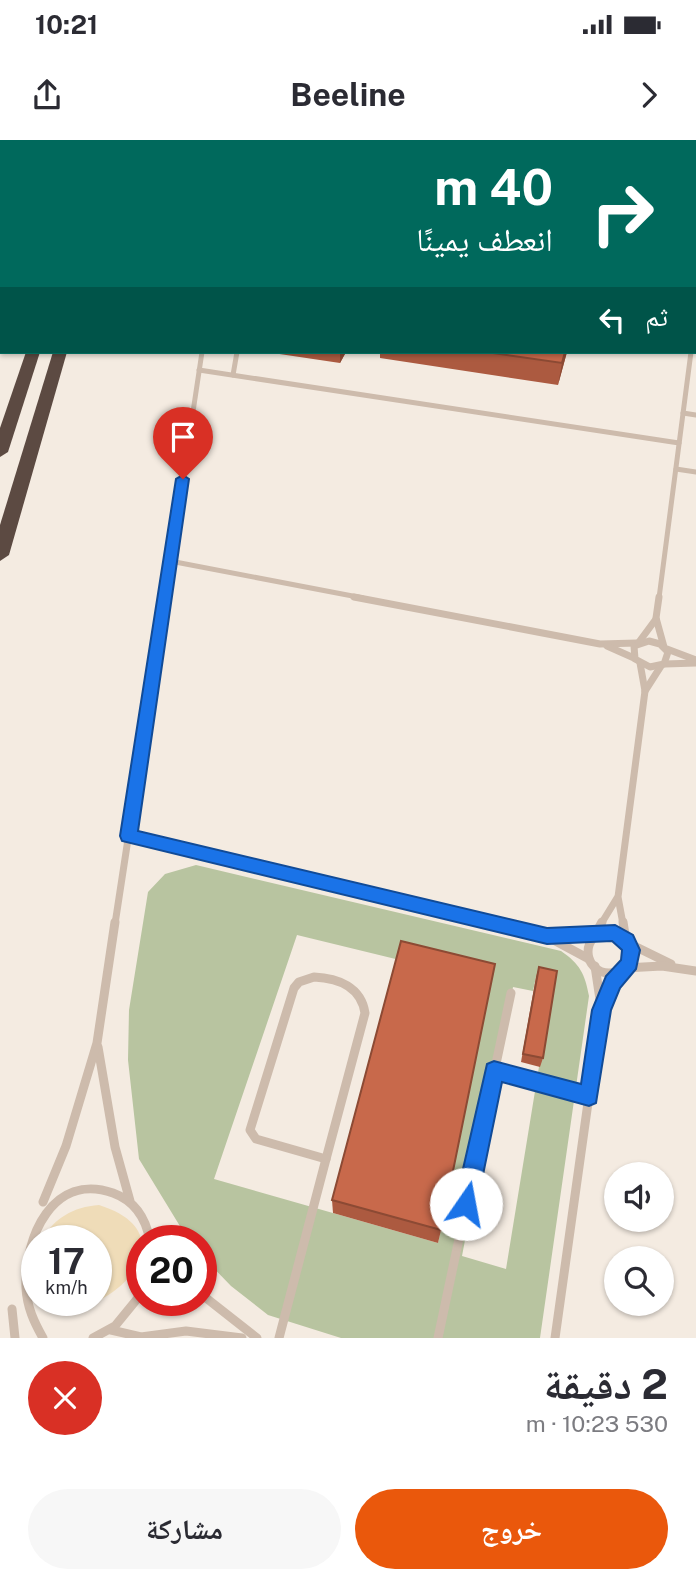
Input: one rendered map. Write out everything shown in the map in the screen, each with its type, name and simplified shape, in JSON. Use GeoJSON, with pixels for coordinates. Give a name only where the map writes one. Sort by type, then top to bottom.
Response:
{"type":"FeatureCollection","features":[{"type":"Feature","properties":{"kind":"highway"},"geometry":{"type":"LineString","coordinates":[[0,452],[32,354]]}},
{"type":"Feature","properties":{"kind":"highway"},"geometry":{"type":"LineString","coordinates":[[0,555],[59,354]]}},
{"type":"Feature","properties":{"kind":"lane"},"geometry":{"type":"LineString","coordinates":[[43,1202],[73,1125],[97,1043],[202,354]]}},
{"type":"Feature","properties":{"kind":"lane"},"geometry":{"type":"LineString","coordinates":[[233,375],[237,354]]}},
{"type":"Feature","properties":{"kind":"lane"},"geometry":{"type":"LineString","coordinates":[[645,691],[669,657],[656,618],[691,354]]}},
{"type":"Feature","properties":{"kind":"lane"},"geometry":{"type":"LineString","coordinates":[[199,369],[679,443]]}},
{"type":"Feature","properties":{"kind":"lane"},"geometry":{"type":"LineString","coordinates":[[683,413],[696,415]]}},
{"type":"Feature","properties":{"kind":"lane"},"geometry":{"type":"LineString","coordinates":[[676,469],[696,472]]}},
{"type":"Feature","properties":{"kind":"lane"},"geometry":{"type":"LineString","coordinates":[[170,561],[600,644],[649,641],[696,661]]}},
{"type":"Feature","properties":{"kind":"lane"},"geometry":{"type":"LineString","coordinates":[[601,1010],[632,957],[618,897],[645,691],[633,650],[656,618]]}},
{"type":"Feature","properties":{"kind":"lane"},"geometry":{"type":"LineString","coordinates":[[600,644],[638,661],[663,665],[696,661]]}},
{"type":"Feature","properties":{"kind":"lane"},"geometry":{"type":"LineString","coordinates":[[128,836],[547,936],[615,933],[627,942],[681,968]]}},
{"type":"Feature","properties":{"kind":"lane"},"geometry":{"type":"LineString","coordinates":[[555,1338],[601,1010],[587,946],[618,897]]}},
{"type":"Feature","properties":{"kind":"lane"},"geometry":{"type":"LineString","coordinates":[[547,936],[608,971],[681,968],[696,971]]}},
{"type":"Feature","properties":{"kind":"lane"},"geometry":{"type":"LineString","coordinates":[[279,1338],[328,1160],[365,1013],[363,1003],[351,988],[309,976],[299,979],[293,988],[250,1130],[256,1139],[328,1160]]}},
{"type":"Feature","properties":{"kind":"lane"},"geometry":{"type":"LineString","coordinates":[[438,1338],[511,993]]}},
{"type":"Feature","properties":{"kind":"lane"},"geometry":{"type":"LineString","coordinates":[[97,1043],[106,1107],[130,1201]]}},
{"type":"Feature","properties":{"kind":"lane"},"geometry":{"type":"LineString","coordinates":[[494,1071],[589,1096]]}},
{"type":"Feature","properties":{"kind":"lane"},"geometry":{"type":"LineString","coordinates":[[35,1210],[43,1202],[65,1190],[89,1186],[111,1190],[130,1201],[142,1214],[147,1225]]}},
{"type":"Feature","properties":{"kind":"lane"},"geometry":{"type":"LineString","coordinates":[[15,1338],[10,1303],[27,1329],[43,1338]]}},
{"type":"Feature","properties":{"kind":"lane"},"geometry":{"type":"LineString","coordinates":[[217,1307],[257,1338]]}},
{"type":"Feature","properties":{"kind":"lane"},"geometry":{"type":"LineString","coordinates":[[101,1335],[126,1315]]}},
{"type":"Feature","properties":{"kind":"lane"},"geometry":{"type":"LineString","coordinates":[[101,1335],[141,1337],[186,1331],[242,1338]]}},
{"type":"Feature","properties":{"kind":"green space"},"geometry":{"type":"Polygon","coordinates":[[[196,865],[561,951],[573,960],[586,982],[589,996],[540,1338],[341,1338],[268,1315],[217,1272],[217,1225],[179,1225],[139,1159],[128,1060],[129,1010],[148,892],[165,874],[196,865]],[[297,935],[214,1179],[438,1243],[490,982],[297,935]],[[536,977],[533,991],[513,987],[462,1256],[506,1269],[553,981],[536,977]]]}},
{"type":"Feature","properties":{"kind":"sand"},"geometry":{"type":"Polygon","coordinates":[[[99,1205],[129,1220],[132,1225],[126,1225],[126,1280],[112,1292],[112,1225],[53,1225],[65,1215],[81,1208],[99,1205]]]}},
{"type":"Feature","properties":{"kind":"building"},"geometry":{"type":"Polygon","coordinates":[[[500,354],[564,354],[562,363],[500,354]]]}},
{"type":"Feature","properties":{"kind":"building"},"geometry":{"type":"Polygon","coordinates":[[[401,941],[495,964],[441,1230],[332,1200],[401,941]]]}},
{"type":"Feature","properties":{"kind":"building"},"geometry":{"type":"Polygon","coordinates":[[[539,967],[557,971],[543,1058],[523,1054],[539,967]]]}},
{"type":"Feature","properties":{"kind":"route"},"geometry":{"type":"LineString","coordinates":[[183,479],[128,836],[547,936],[578,937],[593,936],[601,932],[615,933],[626,941],[631,950],[630,963],[613,982],[601,1010],[589,1096],[494,1071],[466,1204]]}}]}
